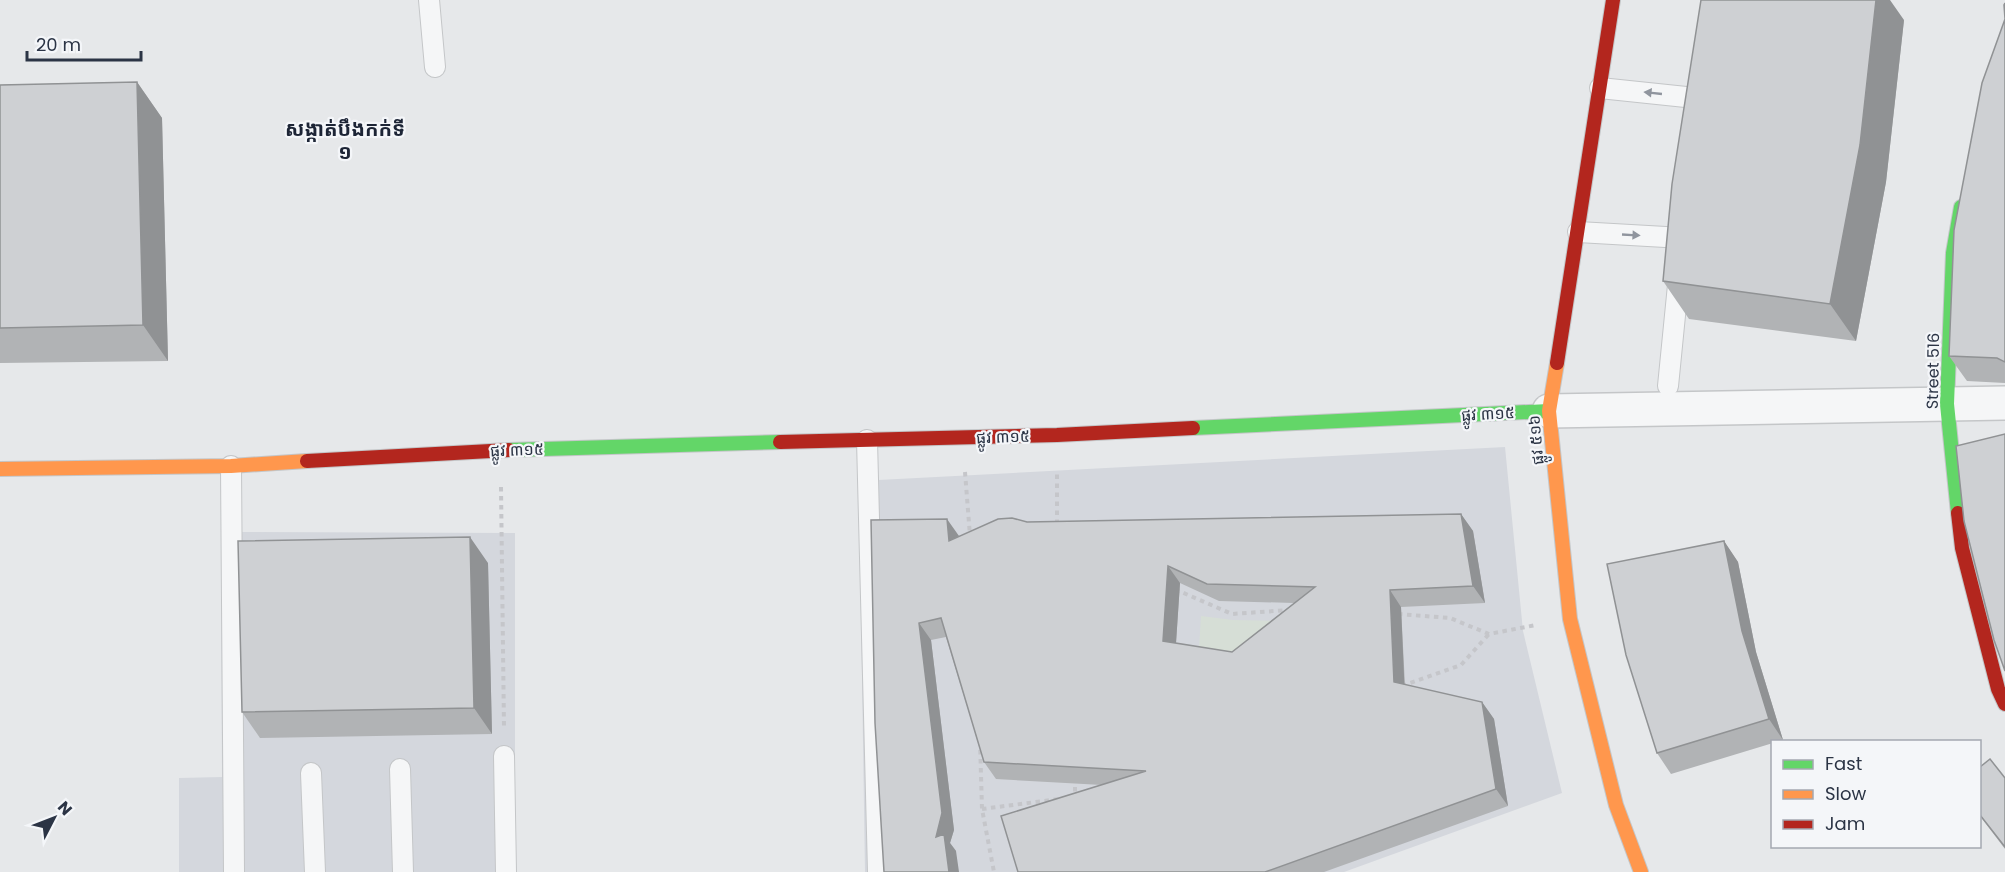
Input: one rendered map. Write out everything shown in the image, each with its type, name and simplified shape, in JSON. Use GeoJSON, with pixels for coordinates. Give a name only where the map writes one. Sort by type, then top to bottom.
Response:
{"type":"FeatureCollection","features":[{"type":"Feature","properties":{"kind":"street","name":"ផ្លូវ ៥១៦"},"geometry":{"type":"LineString","coordinates":[[1610,1],[1600,88],[1549,411],[1570,619],[1616,806],[1641,872]]}},
{"type":"Feature","properties":{"kind":"street","name":"Street 516"},"geometry":{"type":"LineString","coordinates":[[1964,195],[1953,253],[1947,404],[1962,548],[1998,689],[2005,704]]}},
{"type":"Feature","properties":{"kind":"street","name":"ផ្លូវ ៣១៥"},"geometry":{"type":"LineString","coordinates":[[0,469],[231,466],[500,450],[1057,435],[1549,411],[2005,403]]}},
{"type":"Feature","properties":{"kind":"lane"},"geometry":{"type":"LineString","coordinates":[[429,0],[435,67]]}},
{"type":"Feature","properties":{"kind":"lane"},"geometry":{"type":"LineString","coordinates":[[1701,122],[1709,76]]}},
{"type":"Feature","properties":{"kind":"lane"},"geometry":{"type":"LineString","coordinates":[[1600,88],[1705,99]]}},
{"type":"Feature","properties":{"kind":"lane"},"geometry":{"type":"LineString","coordinates":[[1668,386],[1686,215]]}},
{"type":"Feature","properties":{"kind":"lane"},"geometry":{"type":"LineString","coordinates":[[1578,232],[1683,238]]}},
{"type":"Feature","properties":{"kind":"lane"},"geometry":{"type":"LineString","coordinates":[[867,440],[878,872]]}},
{"type":"Feature","properties":{"kind":"lane"},"geometry":{"type":"LineString","coordinates":[[231,466],[234,872]]}},
{"type":"Feature","properties":{"kind":"lane"},"geometry":{"type":"LineString","coordinates":[[504,756],[506,872]]}},
{"type":"Feature","properties":{"kind":"lane"},"geometry":{"type":"LineString","coordinates":[[400,769],[403,872]]}},
{"type":"Feature","properties":{"kind":"lane"},"geometry":{"type":"LineString","coordinates":[[311,773],[315,872]]}},
{"type":"Feature","properties":{"kind":"path"},"geometry":{"type":"LineString","coordinates":[[1057,435],[1057,530]]}},
{"type":"Feature","properties":{"kind":"path"},"geometry":{"type":"LineString","coordinates":[[963,438],[970,542]]}},
{"type":"Feature","properties":{"kind":"path"},"geometry":{"type":"LineString","coordinates":[[501,512],[504,756]]}},
{"type":"Feature","properties":{"kind":"path"},"geometry":{"type":"LineString","coordinates":[[1168,594],[1179,591],[1232,614],[1296,609]]}},
{"type":"Feature","properties":{"kind":"path"},"geometry":{"type":"LineString","coordinates":[[1394,614],[1450,618],[1489,634],[1570,619]]}},
{"type":"Feature","properties":{"kind":"path"},"geometry":{"type":"LineString","coordinates":[[1397,688],[1461,665],[1489,634]]}},
{"type":"Feature","properties":{"kind":"path"},"geometry":{"type":"LineString","coordinates":[[980,740],[982,809],[994,872]]}},
{"type":"Feature","properties":{"kind":"path"},"geometry":{"type":"LineString","coordinates":[[1075,773],[1075,796]]}},
{"type":"Feature","properties":{"kind":"path"},"geometry":{"type":"LineString","coordinates":[[982,809],[1085,793]]}},
{"type":"Feature","properties":{"kind":"shaded area"},"geometry":{"type":"Polygon","coordinates":[[[1505,447],[1523,631],[1562,793],[1344,872],[865,872],[859,481],[1505,447]]]}},
{"type":"Feature","properties":{"kind":"shaded area"},"geometry":{"type":"Polygon","coordinates":[[[221,532],[515,533],[515,872],[179,872],[179,778],[222,777],[221,532]]]}},
{"type":"Feature","properties":{"kind":"shaded area"},"geometry":{"type":"Polygon","coordinates":[[[1201,616],[1233,620],[1283,621],[1239,655],[1199,648],[1201,616]]]}},
{"type":"Feature","properties":{"kind":"building"},"geometry":{"type":"Polygon","coordinates":[[[1701,0],[1876,0],[1860,145],[1830,304],[1663,281],[1672,184],[1701,0]]]}},
{"type":"Feature","properties":{"kind":"building"},"geometry":{"type":"Polygon","coordinates":[[[2005,19],[2005,362],[1997,358],[1949,356],[1954,230],[1982,83],[2005,19]]]}},
{"type":"Feature","properties":{"kind":"building"},"geometry":{"type":"Polygon","coordinates":[[[137,82],[143,325],[0,328],[0,85],[137,82]]]}},
{"type":"Feature","properties":{"kind":"building"},"geometry":{"type":"Polygon","coordinates":[[[2005,434],[2005,671],[1994,640],[1964,521],[1956,446],[2005,434]]]}},
{"type":"Feature","properties":{"kind":"building"},"geometry":{"type":"Polygon","coordinates":[[[1461,514],[1473,586],[1390,590],[1394,682],[1482,702],[1496,789],[1265,872],[1018,872],[1001,816],[1146,771],[984,762],[941,618],[919,623],[942,813],[936,837],[944,834],[949,872],[884,872],[875,723],[871,520],[947,519],[949,541],[998,519],[1012,518],[1027,522],[1461,514]],[[1168,566],[1163,641],[1232,652],[1315,587],[1207,584],[1168,566]]]}},
{"type":"Feature","properties":{"kind":"building"},"geometry":{"type":"Polygon","coordinates":[[[470,537],[474,708],[242,712],[238,541],[470,537]]]}},
{"type":"Feature","properties":{"kind":"building"},"geometry":{"type":"Polygon","coordinates":[[[1724,541],[1742,631],[1769,719],[1657,753],[1626,655],[1607,564],[1724,541]]]}},
{"type":"Feature","properties":{"kind":"building"},"geometry":{"type":"Polygon","coordinates":[[[1990,759],[2005,778],[2005,847],[1981,816],[1981,766],[1990,759]]]}},
{"type":"Feature","properties":{"kind":"traffic: fast"},"geometry":{"type":"LineString","coordinates":[[1958,513],[1947,404],[1953,253],[1961,207]]}},
{"type":"Feature","properties":{"kind":"traffic: fast"},"geometry":{"type":"LineString","coordinates":[[1193,428],[1549,411]]}},
{"type":"Feature","properties":{"kind":"traffic: fast"},"geometry":{"type":"LineString","coordinates":[[509,450],[780,442]]}},
{"type":"Feature","properties":{"kind":"traffic: slow"},"geometry":{"type":"LineString","coordinates":[[1557,363],[1549,411],[1570,619],[1616,805],[1641,872]]}},
{"type":"Feature","properties":{"kind":"traffic: slow"},"geometry":{"type":"LineString","coordinates":[[0,469],[231,466],[307,461]]}},
{"type":"Feature","properties":{"kind":"traffic: jam"},"geometry":{"type":"LineString","coordinates":[[1557,363],[1613,0]]}},
{"type":"Feature","properties":{"kind":"traffic: jam"},"geometry":{"type":"LineString","coordinates":[[780,442],[1057,435],[1193,428]]}},
{"type":"Feature","properties":{"kind":"traffic: jam"},"geometry":{"type":"LineString","coordinates":[[307,461],[509,450]]}},
{"type":"Feature","properties":{"kind":"traffic: jam"},"geometry":{"type":"LineString","coordinates":[[1958,513],[1962,548],[1998,689],[2005,704]]}},
{"type":"Feature","properties":{"kind":"district","name":"សង្កាត់បឹងកក់ទី ១"},"geometry":{"type":"Point","coordinates":[345,140]}}]}
